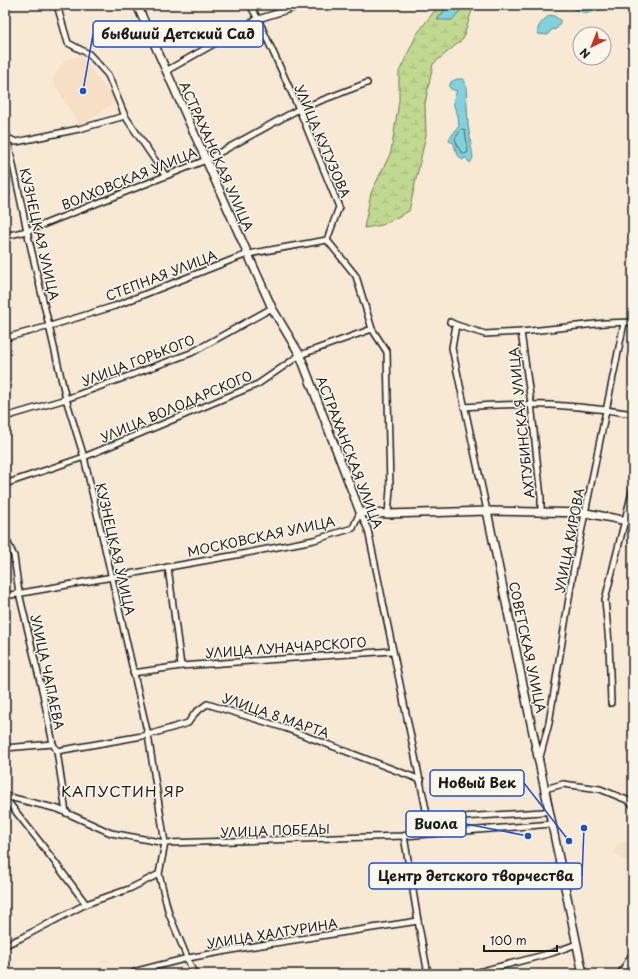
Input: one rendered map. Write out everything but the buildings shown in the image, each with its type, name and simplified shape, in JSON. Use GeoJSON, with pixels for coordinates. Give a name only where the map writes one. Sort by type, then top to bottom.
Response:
{"type":"FeatureCollection","features":[{"type":"Feature","properties":{"kind":"street"},"geometry":{"type":"LineString","coordinates":[[56,5],[68,43],[90,54],[108,75],[125,116],[165,175]]}},
{"type":"Feature","properties":{"kind":"street","name":"АСТРАХАНСКАЯ УЛИЦА"},"geometry":{"type":"LineString","coordinates":[[137,5],[272,308],[300,354],[368,530],[428,819]]}},
{"type":"Feature","properties":{"kind":"street","name":"УЛИЦА КУТУЗОВА"},"geometry":{"type":"LineString","coordinates":[[250,5],[258,19],[299,109],[339,207],[327,240]]}},
{"type":"Feature","properties":{"kind":"street"},"geometry":{"type":"LineString","coordinates":[[166,71],[258,19],[303,5]]}},
{"type":"Feature","properties":{"kind":"street","name":"ВОЛХОВСКАЯ УЛИЦА"},"geometry":{"type":"LineString","coordinates":[[5,236],[27,231],[206,160],[299,109],[367,83]]}},
{"type":"Feature","properties":{"kind":"street"},"geometry":{"type":"LineString","coordinates":[[6,137],[16,142],[79,129],[125,116]]}},
{"type":"Feature","properties":{"kind":"street","name":"КУЗНЕЦКАЯ УЛИЦА"},"geometry":{"type":"LineString","coordinates":[[5,127],[27,231],[66,399],[84,457],[148,735],[165,843],[159,874],[169,914],[194,974]]}},
{"type":"Feature","properties":{"kind":"street"},"geometry":{"type":"LineString","coordinates":[[327,240],[356,276],[372,329],[387,352],[390,489],[388,514]]}},
{"type":"Feature","properties":{"kind":"street","name":"СТЕПНАЯ УЛИЦА"},"geometry":{"type":"LineString","coordinates":[[5,338],[115,306],[248,254],[327,240]]}},
{"type":"Feature","properties":{"kind":"street","name":"УЛИЦА ГОРЬКОГО"},"geometry":{"type":"LineString","coordinates":[[5,417],[66,399],[191,353],[272,308]]}},
{"type":"Feature","properties":{"kind":"street"},"geometry":{"type":"LineString","coordinates":[[450,322],[486,334],[521,332],[605,323],[633,322]]}},
{"type":"Feature","properties":{"kind":"street","name":"УЛИЦА КИРОВА"},"geometry":{"type":"LineString","coordinates":[[539,762],[549,723],[574,567],[624,323]]}},
{"type":"Feature","properties":{"kind":"street","name":"СОВЕТСКАЯ УЛИЦА"},"geometry":{"type":"LineString","coordinates":[[456,325],[452,348],[583,974]]}},
{"type":"Feature","properties":{"kind":"street","name":"УЛИЦА ВОЛОДАРСКОГО"},"geometry":{"type":"LineString","coordinates":[[5,484],[84,457],[258,384],[300,354],[372,329]]}},
{"type":"Feature","properties":{"kind":"street","name":"АХТУБИНСКАЯ УЛИЦА"},"geometry":{"type":"LineString","coordinates":[[521,332],[531,403],[541,498],[541,513]]}},
{"type":"Feature","properties":{"kind":"street"},"geometry":{"type":"LineString","coordinates":[[464,407],[531,403],[607,409],[633,414]]}},
{"type":"Feature","properties":{"kind":"street"},"geometry":{"type":"LineString","coordinates":[[611,703],[609,643],[605,600],[633,488]]}},
{"type":"Feature","properties":{"kind":"street"},"geometry":{"type":"LineString","coordinates":[[360,512],[388,514],[487,511],[541,513],[586,512],[633,522]]}},
{"type":"Feature","properties":{"kind":"street","name":"МОСКОВСКАЯ УЛИЦА"},"geometry":{"type":"LineString","coordinates":[[5,596],[314,540],[353,528],[360,512]]}},
{"type":"Feature","properties":{"kind":"street","name":"УЛИЦА ЧАПАЕВА"},"geometry":{"type":"LineString","coordinates":[[5,536],[14,556],[19,593],[43,694],[53,744],[57,751],[66,813]]}},
{"type":"Feature","properties":{"kind":"street"},"geometry":{"type":"LineString","coordinates":[[168,567],[181,666]]}},
{"type":"Feature","properties":{"kind":"street","name":"УЛИЦА ЛУНАЧАРСКОГО"},"geometry":{"type":"LineString","coordinates":[[133,673],[181,666],[392,651]]}},
{"type":"Feature","properties":{"kind":"street","name":"УЛИЦА 8 МАРТА"},"geometry":{"type":"LineString","coordinates":[[57,751],[148,735],[188,723],[195,713],[207,704],[286,728],[421,780]]}},
{"type":"Feature","properties":{"kind":"street"},"geometry":{"type":"LineString","coordinates":[[5,748],[53,744]]}},
{"type":"Feature","properties":{"kind":"street"},"geometry":{"type":"LineString","coordinates":[[545,789],[563,784],[600,789],[627,800],[633,805]]}},
{"type":"Feature","properties":{"kind":"street"},"geometry":{"type":"LineString","coordinates":[[5,797],[40,841],[86,904]]}},
{"type":"Feature","properties":{"kind":"street","name":"УЛИЦА ПОБЕДЫ"},"geometry":{"type":"LineString","coordinates":[[5,797],[58,809],[111,833],[165,843],[404,836],[552,824]]}},
{"type":"Feature","properties":{"kind":"street"},"geometry":{"type":"LineString","coordinates":[[428,974],[404,836],[428,819],[549,811]]}},
{"type":"Feature","properties":{"kind":"street"},"geometry":{"type":"LineString","coordinates":[[5,945],[86,904],[129,888],[159,874]]}},
{"type":"Feature","properties":{"kind":"street","name":"УЛИЦА ХАЛТУРИНА"},"geometry":{"type":"LineString","coordinates":[[131,974],[137,971],[188,958],[248,947],[418,921]]}},
{"type":"Feature","properties":{"kind":"street"},"geometry":{"type":"LineString","coordinates":[[470,974],[552,953],[577,944]]}},
{"type":"Feature","properties":{"kind":"street"},"geometry":{"type":"LineString","coordinates":[[620,974],[633,953]]}},
{"type":"Feature","properties":{"kind":"street"},"geometry":{"type":"LineString","coordinates":[[628,961],[633,964]]}},
{"type":"Feature","properties":{"kind":"shaded area"},"geometry":{"type":"Polygon","coordinates":[[[80,55],[116,101],[80,126],[52,80],[64,60],[80,55]]]}},
{"type":"Feature","properties":{"kind":"shaded area"},"geometry":{"type":"Polygon","coordinates":[[[633,839],[633,866],[614,853],[617,844],[633,839]]]}},
{"type":"Feature","properties":{"kind":"green space"},"geometry":{"type":"Polygon","coordinates":[[[439,5],[449,5],[437,19],[452,20],[465,5],[475,5],[463,39],[433,64],[425,104],[426,135],[409,211],[382,225],[364,228],[371,193],[391,152],[399,101],[399,72],[417,34],[439,5]]]}},
{"type":"Feature","properties":{"kind":"water"},"geometry":{"type":"Polygon","coordinates":[[[449,5],[465,5],[452,20],[437,20],[449,5]]]}},
{"type":"Feature","properties":{"kind":"water"},"geometry":{"type":"Polygon","coordinates":[[[565,5],[624,5],[585,13],[565,5]]]}},
{"type":"Feature","properties":{"kind":"water"},"geometry":{"type":"Polygon","coordinates":[[[549,15],[560,20],[560,24],[556,29],[551,30],[548,35],[538,34],[539,26],[549,15]]]}},
{"type":"Feature","properties":{"kind":"water"},"geometry":{"type":"Polygon","coordinates":[[[457,79],[464,79],[466,86],[468,125],[473,158],[470,163],[465,157],[463,160],[459,157],[454,143],[449,141],[459,126],[454,102],[454,97],[457,91],[449,87],[451,82],[457,79]]]}},
{"type":"Feature","properties":{"kind":"place","name":"бывший Детский Сад"},"geometry":{"type":"Point","coordinates":[83,91]}},
{"type":"Feature","properties":{"kind":"place","name":"Центр детского творчества"},"geometry":{"type":"Point","coordinates":[584,828]}},
{"type":"Feature","properties":{"kind":"place","name":"Виола"},"geometry":{"type":"Point","coordinates":[528,836]}},
{"type":"Feature","properties":{"kind":"place","name":"Новый Век"},"geometry":{"type":"Point","coordinates":[569,841]}},
{"type":"Feature","properties":{"kind":"district","name":"КАПУСТИН ЯР"},"geometry":{"type":"Point","coordinates":[123,790]}}]}
